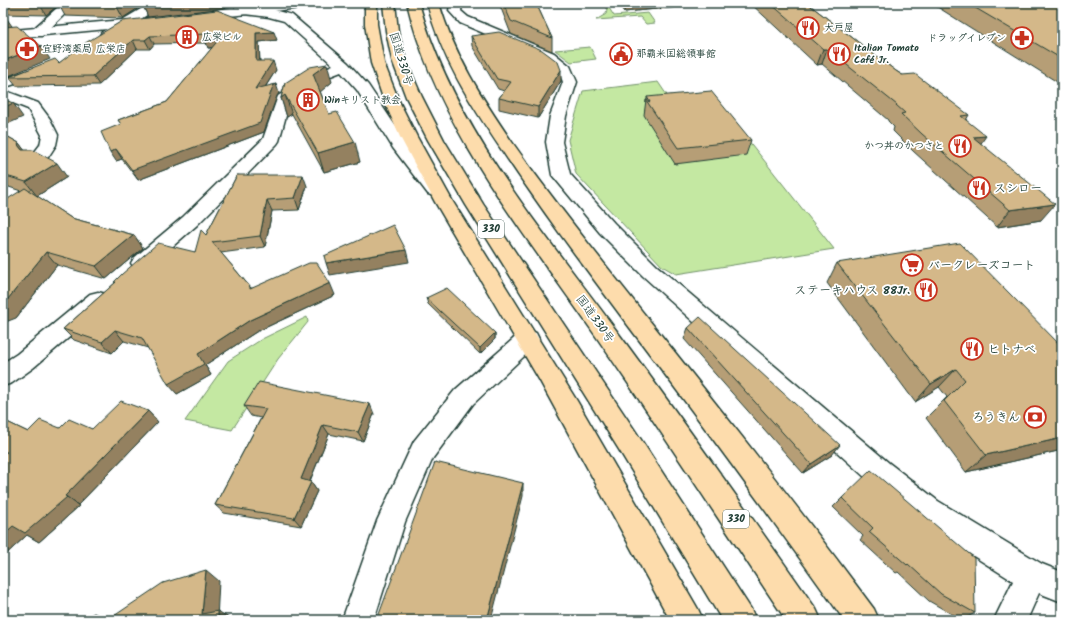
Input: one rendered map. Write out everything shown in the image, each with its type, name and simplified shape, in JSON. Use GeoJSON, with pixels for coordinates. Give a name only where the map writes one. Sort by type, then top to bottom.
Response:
{"type":"FeatureCollection","features":[{"type":"Feature","properties":{"kind":"highway"},"geometry":{"type":"LineString","coordinates":[[370,3],[372,43],[381,78],[398,117],[442,200],[528,339],[687,620]]}},
{"type":"Feature","properties":{"kind":"highway","name":"国道330号"},"geometry":{"type":"LineString","coordinates":[[388,3],[392,31],[399,60],[414,97],[436,140],[475,205],[627,440],[740,620]]}},
{"type":"Feature","properties":{"kind":"highway","name":"国道330号"},"geometry":{"type":"LineString","coordinates":[[413,3],[429,58],[445,93],[507,195],[667,419],[805,620]]}},
{"type":"Feature","properties":{"kind":"highway"},"geometry":{"type":"LineString","coordinates":[[433,3],[438,25],[452,59],[474,98],[532,184],[795,526],[863,620]]}},
{"type":"Feature","properties":{"kind":"street"},"geometry":{"type":"LineString","coordinates":[[37,33],[61,11],[74,3]]}},
{"type":"Feature","properties":{"kind":"street"},"geometry":{"type":"LineString","coordinates":[[97,41],[158,3]]}},
{"type":"Feature","properties":{"kind":"street"},"geometry":{"type":"LineString","coordinates":[[177,18],[309,3]]}},
{"type":"Feature","properties":{"kind":"street"},"geometry":{"type":"LineString","coordinates":[[456,3],[454,8],[456,13],[464,20],[549,56],[565,69],[570,82],[558,116],[554,142],[561,175],[606,228],[650,272],[885,477],[928,511],[1032,575],[1062,587]]}},
{"type":"Feature","properties":{"kind":"street"},"geometry":{"type":"LineString","coordinates":[[240,10],[270,13],[288,18],[343,66],[363,88],[401,148],[442,200]]}},
{"type":"Feature","properties":{"kind":"street"},"geometry":{"type":"LineString","coordinates":[[3,35],[154,21]]}},
{"type":"Feature","properties":{"kind":"street"},"geometry":{"type":"LineString","coordinates":[[3,84],[55,64]]}},
{"type":"Feature","properties":{"kind":"street"},"geometry":{"type":"LineString","coordinates":[[126,276],[190,221],[271,141],[283,99],[318,76],[343,66]]}},
{"type":"Feature","properties":{"kind":"street"},"geometry":{"type":"LineString","coordinates":[[3,94],[33,106],[42,119],[50,135],[48,145],[39,158]]}},
{"type":"Feature","properties":{"kind":"street"},"geometry":{"type":"LineString","coordinates":[[3,376],[25,361],[108,291]]}},
{"type":"Feature","properties":{"kind":"street"},"geometry":{"type":"LineString","coordinates":[[358,620],[391,521],[423,450],[464,397],[528,339]]}},
{"type":"Feature","properties":{"kind":"street"},"geometry":{"type":"LineString","coordinates":[[1010,620],[1032,575]]}},
{"type":"Feature","properties":{"kind":"green space"},"geometry":{"type":"Polygon","coordinates":[[[603,3],[606,3],[614,16],[648,13],[655,23],[646,24],[640,17],[596,20],[606,14],[607,10],[603,3]]]}},
{"type":"Feature","properties":{"kind":"green space"},"geometry":{"type":"Polygon","coordinates":[[[590,47],[596,59],[571,62],[555,50],[590,47]]]}},
{"type":"Feature","properties":{"kind":"green space"},"geometry":{"type":"Polygon","coordinates":[[[658,82],[675,107],[718,102],[834,249],[676,274],[662,266],[576,174],[568,140],[583,91],[658,82]]]}},
{"type":"Feature","properties":{"kind":"green space"},"geometry":{"type":"Polygon","coordinates":[[[307,317],[308,322],[278,359],[232,430],[185,421],[228,361],[262,339],[307,317]]]}},
{"type":"Feature","properties":{"kind":"building"},"geometry":{"type":"Polygon","coordinates":[[[121,3],[116,5],[58,4],[121,3]]]}},
{"type":"Feature","properties":{"kind":"building"},"geometry":{"type":"Polygon","coordinates":[[[503,3],[536,3],[552,38],[511,21],[503,3]]]}},
{"type":"Feature","properties":{"kind":"building"},"geometry":{"type":"Polygon","coordinates":[[[770,3],[807,3],[902,75],[915,74],[969,115],[961,116],[986,136],[973,137],[1055,204],[1010,210],[922,134],[901,114],[905,113],[897,105],[827,49],[823,49],[770,3]]]}},
{"type":"Feature","properties":{"kind":"building"},"geometry":{"type":"Polygon","coordinates":[[[967,3],[1062,3],[1062,59],[967,3]]]}},
{"type":"Feature","properties":{"kind":"building"},"geometry":{"type":"Polygon","coordinates":[[[217,10],[274,32],[256,33],[256,61],[273,61],[255,89],[276,84],[273,86],[260,123],[132,170],[116,149],[110,152],[101,132],[121,124],[118,120],[167,102],[220,38],[205,39],[208,34],[150,36],[145,40],[133,40],[93,76],[9,77],[55,59],[59,63],[82,45],[122,21],[217,10]]]}},
{"type":"Feature","properties":{"kind":"building"},"geometry":{"type":"Polygon","coordinates":[[[17,26],[41,46],[3,61],[3,27],[17,26]]]}},
{"type":"Feature","properties":{"kind":"building"},"geometry":{"type":"Polygon","coordinates":[[[499,32],[542,50],[558,62],[561,70],[538,107],[499,98],[511,82],[497,79],[471,36],[499,32]]]}},
{"type":"Feature","properties":{"kind":"building"},"geometry":{"type":"Polygon","coordinates":[[[327,64],[313,74],[329,114],[337,112],[355,142],[318,153],[285,95],[281,98],[285,83],[310,67],[327,64]]]}},
{"type":"Feature","properties":{"kind":"building"},"geometry":{"type":"Polygon","coordinates":[[[711,91],[751,140],[678,148],[646,100],[650,102],[647,97],[711,91]]]}},
{"type":"Feature","properties":{"kind":"building"},"geometry":{"type":"Polygon","coordinates":[[[3,99],[13,103],[3,108],[3,99]]]}},
{"type":"Feature","properties":{"kind":"building"},"geometry":{"type":"Polygon","coordinates":[[[3,134],[19,143],[18,145],[22,150],[33,150],[57,163],[26,182],[3,175],[3,134]]]}},
{"type":"Feature","properties":{"kind":"building"},"geometry":{"type":"Polygon","coordinates":[[[237,175],[303,175],[295,198],[267,200],[260,236],[212,242],[250,287],[250,289],[309,263],[317,263],[330,283],[250,320],[198,354],[204,364],[168,384],[142,338],[115,330],[102,342],[63,329],[158,243],[195,252],[201,230],[206,235],[237,175]]]}},
{"type":"Feature","properties":{"kind":"building"},"geometry":{"type":"Polygon","coordinates":[[[25,188],[71,218],[134,235],[96,266],[46,252],[3,305],[3,202],[25,188]]]}},
{"type":"Feature","properties":{"kind":"building"},"geometry":{"type":"Polygon","coordinates":[[[393,225],[406,250],[326,263],[324,256],[393,225]]]}},
{"type":"Feature","properties":{"kind":"building"},"geometry":{"type":"Polygon","coordinates":[[[960,243],[1062,347],[1062,438],[986,455],[944,401],[965,380],[956,369],[931,384],[837,263],[960,243]]]}},
{"type":"Feature","properties":{"kind":"building"},"geometry":{"type":"Polygon","coordinates":[[[447,288],[495,333],[480,348],[426,298],[447,288]]]}},
{"type":"Feature","properties":{"kind":"building"},"geometry":{"type":"Polygon","coordinates":[[[700,317],[840,445],[811,464],[688,328],[700,317]]]}},
{"type":"Feature","properties":{"kind":"building"},"geometry":{"type":"Polygon","coordinates":[[[259,382],[370,404],[358,432],[323,425],[301,479],[311,482],[294,518],[215,505],[266,409],[244,406],[259,382]]]}},
{"type":"Feature","properties":{"kind":"building"},"geometry":{"type":"Polygon","coordinates":[[[121,401],[148,411],[65,496],[67,497],[25,533],[13,526],[3,535],[3,455],[7,452],[3,451],[3,420],[28,432],[40,420],[60,428],[69,419],[92,429],[121,401]]]}},
{"type":"Feature","properties":{"kind":"building"},"geometry":{"type":"Polygon","coordinates":[[[435,462],[523,483],[487,620],[385,620],[378,617],[435,462]]]}},
{"type":"Feature","properties":{"kind":"building"},"geometry":{"type":"Polygon","coordinates":[[[871,470],[974,558],[975,613],[941,594],[908,564],[907,565],[869,532],[873,528],[842,498],[871,470]]]}},
{"type":"Feature","properties":{"kind":"building"},"geometry":{"type":"Polygon","coordinates":[[[206,570],[202,614],[218,611],[218,620],[108,620],[163,583],[206,570]]]}},
{"type":"Feature","properties":{"kind":"building"},"geometry":{"type":"Polygon","coordinates":[[[94,613],[95,620],[80,620],[94,613]]]}},
{"type":"Feature","properties":{"kind":"place","name":"大戸屋"},"geometry":{"type":"Point","coordinates":[808,28]}},
{"type":"Feature","properties":{"kind":"place","name":"広栄ビル"},"geometry":{"type":"Point","coordinates":[187,37]}},
{"type":"Feature","properties":{"kind":"place","name":"ドラッグイレブン"},"geometry":{"type":"Point","coordinates":[1022,38]}},
{"type":"Feature","properties":{"kind":"place","name":"宜野湾薬局 広栄店"},"geometry":{"type":"Point","coordinates":[27,49]}},
{"type":"Feature","properties":{"kind":"place","name":"那覇米国総領事館"},"geometry":{"type":"Point","coordinates":[621,54]}},
{"type":"Feature","properties":{"kind":"place","name":"Italian Tomato Café Jr."},"geometry":{"type":"Point","coordinates":[839,54]}},
{"type":"Feature","properties":{"kind":"place","name":"Winキリスト教会"},"geometry":{"type":"Point","coordinates":[308,100]}},
{"type":"Feature","properties":{"kind":"place","name":"かつ丼のかつさと"},"geometry":{"type":"Point","coordinates":[960,146]}},
{"type":"Feature","properties":{"kind":"place","name":"スシロー"},"geometry":{"type":"Point","coordinates":[979,188]}},
{"type":"Feature","properties":{"kind":"place","name":"バークレーズコート"},"geometry":{"type":"Point","coordinates":[912,265]}},
{"type":"Feature","properties":{"kind":"place","name":"ステーキハウス 88Jr."},"geometry":{"type":"Point","coordinates":[926,290]}},
{"type":"Feature","properties":{"kind":"place","name":"ヒトナベ"},"geometry":{"type":"Point","coordinates":[972,349]}},
{"type":"Feature","properties":{"kind":"place","name":"ろうきん"},"geometry":{"type":"Point","coordinates":[1035,417]}}]}
